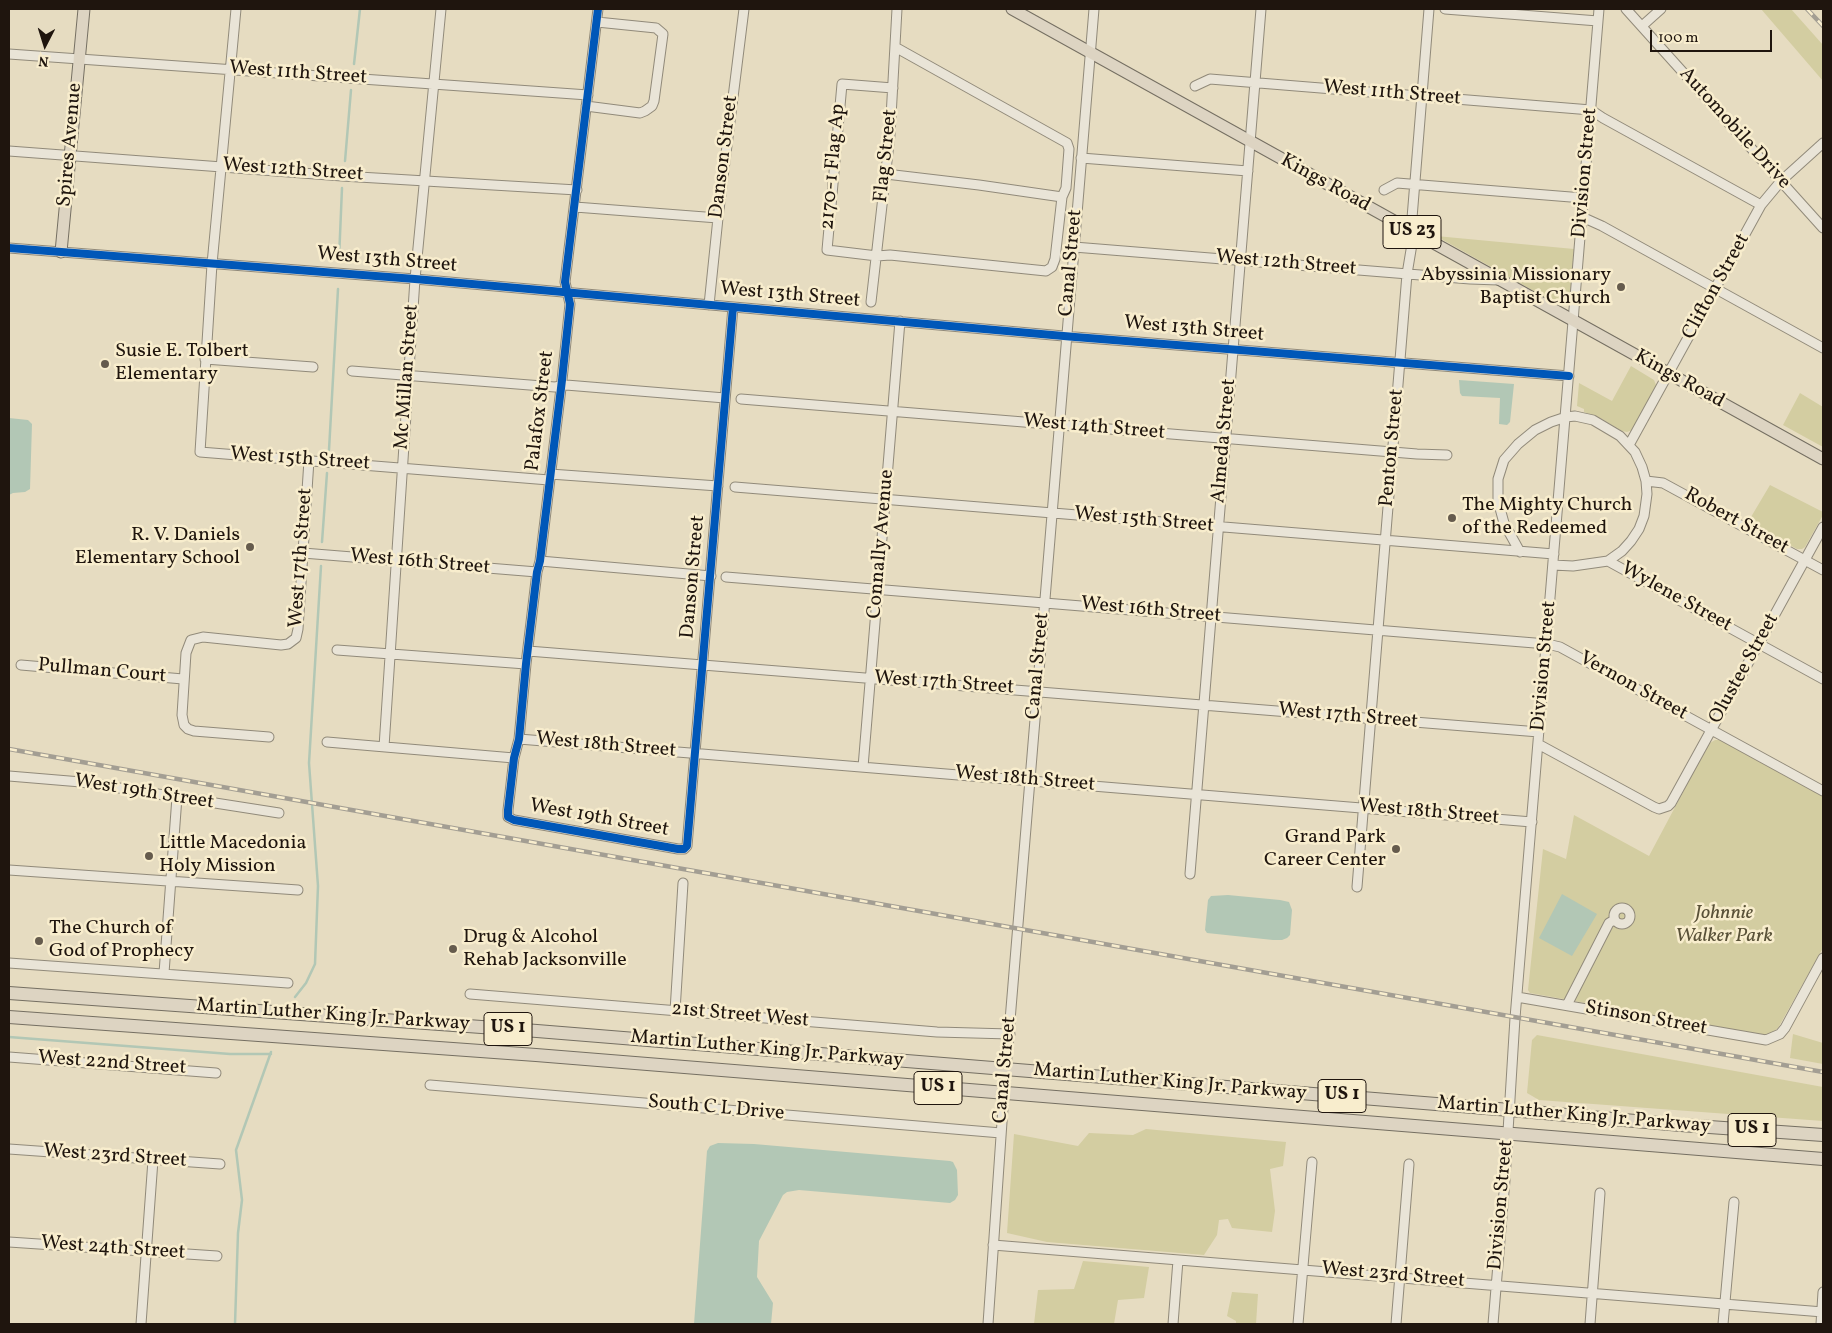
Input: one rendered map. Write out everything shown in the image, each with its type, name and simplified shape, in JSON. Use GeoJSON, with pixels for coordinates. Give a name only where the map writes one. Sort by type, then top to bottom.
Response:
{"type":"FeatureCollection","features":[{"type":"Feature","properties":{"kind":"highway","name":"Martin Luther King Jr. Parkway"},"geometry":{"type":"LineString","coordinates":[[9,994],[537,1031],[1823,1135]]}},
{"type":"Feature","properties":{"kind":"highway","name":"Martin Luther King Jr. Parkway"},"geometry":{"type":"LineString","coordinates":[[9,1017],[526,1054],[1823,1159]]}},
{"type":"Feature","properties":{"kind":"main road","name":"Spires Avenue"},"geometry":{"type":"LineString","coordinates":[[61,252],[84,9]]}},
{"type":"Feature","properties":{"kind":"main road","name":"Kings Road"},"geometry":{"type":"LineString","coordinates":[[1012,9],[1573,322],[1823,459]]}},
{"type":"Feature","properties":{"kind":"street"},"geometry":{"type":"LineString","coordinates":[[236,9],[212,264],[206,359],[313,367]]}},
{"type":"Feature","properties":{"kind":"street","name":"Mc Millan Street"},"geometry":{"type":"LineString","coordinates":[[384,747],[415,280],[441,9]]}},
{"type":"Feature","properties":{"kind":"street","name":"Palafox Street"},"geometry":{"type":"LineString","coordinates":[[508,817],[561,386],[570,304],[565,282],[598,9]]}},
{"type":"Feature","properties":{"kind":"street","name":"Danson Street"},"geometry":{"type":"LineString","coordinates":[[709,305],[744,9]]}},
{"type":"Feature","properties":{"kind":"street","name":"Flag Street"},"geometry":{"type":"LineString","coordinates":[[871,302],[890,135],[897,9]]}},
{"type":"Feature","properties":{"kind":"street","name":"Canal Street"},"geometry":{"type":"LineString","coordinates":[[988,1324],[1004,1093],[1094,9]]}},
{"type":"Feature","properties":{"kind":"street","name":"Almeda Street"},"geometry":{"type":"LineString","coordinates":[[1190,874],[1261,9]]}},
{"type":"Feature","properties":{"kind":"street","name":"Penton Street"},"geometry":{"type":"LineString","coordinates":[[1357,888],[1407,274],[1412,244],[1429,9]]}},
{"type":"Feature","properties":{"kind":"street"},"geometry":{"type":"LineString","coordinates":[[1445,9],[1598,21]]}},
{"type":"Feature","properties":{"kind":"street","name":"Division Street"},"geometry":{"type":"LineString","coordinates":[[1492,1324],[1510,1110],[1517,997],[1599,9]]}},
{"type":"Feature","properties":{"kind":"street","name":"Automobile Drive"},"geometry":{"type":"LineString","coordinates":[[1626,9],[1823,228]]}},
{"type":"Feature","properties":{"kind":"street"},"geometry":{"type":"LineString","coordinates":[[1642,26],[1661,9]]}},
{"type":"Feature","properties":{"kind":"street"},"geometry":{"type":"LineString","coordinates":[[586,106],[640,112],[652,106],[663,34],[656,28],[596,22]]}},
{"type":"Feature","properties":{"kind":"street"},"geometry":{"type":"LineString","coordinates":[[877,256],[885,254],[1046,272],[1052,267],[1055,259],[1070,149],[1067,143],[895,47]]}},
{"type":"Feature","properties":{"kind":"street","name":"West 11th Street"},"geometry":{"type":"LineString","coordinates":[[9,54],[588,95]]}},
{"type":"Feature","properties":{"kind":"street","name":"West 11th Street"},"geometry":{"type":"LineString","coordinates":[[1195,86],[1210,79],[1591,110]]}},
{"type":"Feature","properties":{"kind":"street","name":"2170-1 Flag Ap"},"geometry":{"type":"LineString","coordinates":[[877,256],[826,250],[842,84],[893,88]]}},
{"type":"Feature","properties":{"kind":"street"},"geometry":{"type":"LineString","coordinates":[[1591,110],[1762,205]]}},
{"type":"Feature","properties":{"kind":"street","name":"Clifton Street"},"geometry":{"type":"LineString","coordinates":[[1629,445],[1762,205],[1781,181],[1823,143]]}},
{"type":"Feature","properties":{"kind":"street","name":"West 12th Street"},"geometry":{"type":"LineString","coordinates":[[9,151],[577,190]]}},
{"type":"Feature","properties":{"kind":"street"},"geometry":{"type":"LineString","coordinates":[[1081,158],[1248,171]]}},
{"type":"Feature","properties":{"kind":"street"},"geometry":{"type":"LineString","coordinates":[[886,174],[1062,197]]}},
{"type":"Feature","properties":{"kind":"street"},"geometry":{"type":"LineString","coordinates":[[1384,190],[1397,183],[1583,198]]}},
{"type":"Feature","properties":{"kind":"street"},"geometry":{"type":"LineString","coordinates":[[575,207],[718,218]]}},
{"type":"Feature","properties":{"kind":"street"},"geometry":{"type":"LineString","coordinates":[[1582,217],[1602,226],[1823,348]]}},
{"type":"Feature","properties":{"kind":"street","name":"West 13th Street"},"geometry":{"type":"LineString","coordinates":[[9,248],[1569,376]]}},
{"type":"Feature","properties":{"kind":"street","name":"West 12th Street"},"geometry":{"type":"LineString","coordinates":[[1074,248],[1498,280]]}},
{"type":"Feature","properties":{"kind":"street","name":"Danson Street"},"geometry":{"type":"LineString","coordinates":[[684,848],[689,841],[733,307]]}},
{"type":"Feature","properties":{"kind":"street","name":"Connally Avenue"},"geometry":{"type":"LineString","coordinates":[[863,767],[900,321]]}},
{"type":"Feature","properties":{"kind":"street","name":"West 15th Street"},"geometry":{"type":"LineString","coordinates":[[206,359],[200,452],[402,468],[718,486]]}},
{"type":"Feature","properties":{"kind":"street"},"geometry":{"type":"LineString","coordinates":[[352,371],[725,398]]}},
{"type":"Feature","properties":{"kind":"street","name":"West 14th Street"},"geometry":{"type":"LineString","coordinates":[[741,399],[1447,455]]}},
{"type":"Feature","properties":{"kind":"street"},"geometry":{"type":"LineString","coordinates":[[1520,552],[1507,530],[1501,514],[1497,486],[1500,469],[1507,455],[1524,439],[1551,422],[1576,416],[1593,420],[1620,436],[1629,445],[1642,467],[1646,481],[1646,504],[1639,529],[1622,551],[1608,561],[1586,566],[1553,565]]}},
{"type":"Feature","properties":{"kind":"street","name":"West 17th Street"},"geometry":{"type":"LineString","coordinates":[[184,679],[186,653],[191,640],[203,637],[281,645],[293,642],[298,633],[309,460]]}},
{"type":"Feature","properties":{"kind":"street","name":"Robert Street"},"geometry":{"type":"LineString","coordinates":[[1646,481],[1663,483],[1823,570]]}},
{"type":"Feature","properties":{"kind":"street","name":"West 15th Street"},"geometry":{"type":"LineString","coordinates":[[735,488],[1554,554]]}},
{"type":"Feature","properties":{"kind":"street","name":"Olustee Street"},"geometry":{"type":"LineString","coordinates":[[1538,744],[1654,807],[1664,808],[1671,803],[1823,526]]}},
{"type":"Feature","properties":{"kind":"street","name":"West 16th Street"},"geometry":{"type":"LineString","coordinates":[[303,553],[537,572]]}},
{"type":"Feature","properties":{"kind":"street"},"geometry":{"type":"LineString","coordinates":[[540,561],[711,576]]}},
{"type":"Feature","properties":{"kind":"street","name":"Wylene Street"},"geometry":{"type":"LineString","coordinates":[[1608,561],[1823,679]]}},
{"type":"Feature","properties":{"kind":"street","name":"West 16th Street"},"geometry":{"type":"LineString","coordinates":[[726,577],[1547,644]]}},
{"type":"Feature","properties":{"kind":"street","name":"Vernon Street"},"geometry":{"type":"LineString","coordinates":[[1547,644],[1560,647],[1823,791]]}},
{"type":"Feature","properties":{"kind":"street"},"geometry":{"type":"LineString","coordinates":[[337,650],[526,664]]}},
{"type":"Feature","properties":{"kind":"street","name":"West 17th Street"},"geometry":{"type":"LineString","coordinates":[[528,651],[1539,732]]}},
{"type":"Feature","properties":{"kind":"street","name":"Pullman Court"},"geometry":{"type":"LineString","coordinates":[[22,665],[184,679]]}},
{"type":"Feature","properties":{"kind":"street"},"geometry":{"type":"LineString","coordinates":[[184,679],[182,720],[188,729],[270,737]]}},
{"type":"Feature","properties":{"kind":"street","name":"West 18th Street"},"geometry":{"type":"LineString","coordinates":[[519,739],[1532,822]]}},
{"type":"Feature","properties":{"kind":"street","name":"West 18th Street"},"geometry":{"type":"LineString","coordinates":[[327,742],[514,758]]}},
{"type":"Feature","properties":{"kind":"street","name":"West 19th Street"},"geometry":{"type":"LineString","coordinates":[[9,776],[82,782],[279,813]]}},
{"type":"Feature","properties":{"kind":"street"},"geometry":{"type":"LineString","coordinates":[[164,973],[177,797]]}},
{"type":"Feature","properties":{"kind":"street","name":"West 19th Street"},"geometry":{"type":"LineString","coordinates":[[508,817],[524,822],[678,850],[684,848]]}},
{"type":"Feature","properties":{"kind":"street"},"geometry":{"type":"LineString","coordinates":[[9,870],[298,890]]}},
{"type":"Feature","properties":{"kind":"street"},"geometry":{"type":"LineString","coordinates":[[675,1011],[683,883]]}},
{"type":"Feature","properties":{"kind":"street"},"geometry":{"type":"LineString","coordinates":[[1566,1005],[1609,923],[1614,920]]}},
{"type":"Feature","properties":{"kind":"street","name":"Stinson Street"},"geometry":{"type":"LineString","coordinates":[[1517,997],[1759,1040],[1774,1038],[1785,1028],[1823,958]]}},
{"type":"Feature","properties":{"kind":"street"},"geometry":{"type":"LineString","coordinates":[[9,963],[164,973],[288,984]]}},
{"type":"Feature","properties":{"kind":"street","name":"21st Street West"},"geometry":{"type":"LineString","coordinates":[[470,994],[937,1032],[1010,1034]]}},
{"type":"Feature","properties":{"kind":"street","name":"West 22nd Street"},"geometry":{"type":"LineString","coordinates":[[9,1057],[216,1072]]}},
{"type":"Feature","properties":{"kind":"street","name":"South C L Drive"},"geometry":{"type":"LineString","coordinates":[[430,1085],[1001,1133]]}},
{"type":"Feature","properties":{"kind":"street","name":"West 23rd Street"},"geometry":{"type":"LineString","coordinates":[[9,1149],[220,1164]]}},
{"type":"Feature","properties":{"kind":"street"},"geometry":{"type":"LineString","coordinates":[[141,1324],[152,1160]]}},
{"type":"Feature","properties":{"kind":"street"},"geometry":{"type":"LineString","coordinates":[[1298,1324],[1312,1162]]}},
{"type":"Feature","properties":{"kind":"street"},"geometry":{"type":"LineString","coordinates":[[1396,1324],[1408,1164]]}},
{"type":"Feature","properties":{"kind":"street"},"geometry":{"type":"LineString","coordinates":[[1590,1324],[1600,1193]]}},
{"type":"Feature","properties":{"kind":"street"},"geometry":{"type":"LineString","coordinates":[[1723,1324],[1734,1202]]}},
{"type":"Feature","properties":{"kind":"street","name":"West 24th Street"},"geometry":{"type":"LineString","coordinates":[[9,1242],[217,1256]]}},
{"type":"Feature","properties":{"kind":"street","name":"West 23rd Street"},"geometry":{"type":"LineString","coordinates":[[993,1245],[1822,1312]]}},
{"type":"Feature","properties":{"kind":"street"},"geometry":{"type":"LineString","coordinates":[[1173,1324],[1178,1260]]}},
{"type":"Feature","properties":{"kind":"street"},"geometry":{"type":"LineString","coordinates":[[1821,1324],[1823,1292]]}},
{"type":"Feature","properties":{"kind":"green space"},"geometry":{"type":"Polygon","coordinates":[[[1761,9],[1791,9],[1823,45],[1823,81],[1761,9]]]}},
{"type":"Feature","properties":{"kind":"green space"},"geometry":{"type":"Polygon","coordinates":[[[1436,236],[1574,249],[1570,298],[1566,302],[1557,304],[1436,236]]]}},
{"type":"Feature","properties":{"kind":"green space"},"geometry":{"type":"Polygon","coordinates":[[[1631,366],[1654,380],[1656,385],[1655,391],[1633,430],[1622,431],[1602,419],[1584,412],[1584,409],[1577,406],[1579,383],[1612,401],[1631,366]]]}},
{"type":"Feature","properties":{"kind":"green space"},"geometry":{"type":"Polygon","coordinates":[[[1800,393],[1823,407],[1823,447],[1783,425],[1800,393]]]}},
{"type":"Feature","properties":{"kind":"green space"},"geometry":{"type":"Polygon","coordinates":[[[1770,485],[1823,512],[1805,547],[1802,549],[1797,549],[1748,522],[1770,485]]]}},
{"type":"Feature","properties":{"kind":"green space","name":"Johnnie Walker Park"},"geometry":{"type":"Polygon","coordinates":[[[1715,740],[1722,740],[1823,796],[1823,948],[1778,1028],[1769,1035],[1762,1035],[1530,993],[1528,990],[1543,849],[1566,859],[1574,815],[1649,856],[1706,749],[1715,740]]]}},
{"type":"Feature","properties":{"kind":"green space"},"geometry":{"type":"Polygon","coordinates":[[[1793,1034],[1823,1043],[1823,1064],[1790,1058],[1793,1034]]]}},
{"type":"Feature","properties":{"kind":"green space"},"geometry":{"type":"Polygon","coordinates":[[[1537,1035],[1823,1087],[1823,1121],[1539,1100],[1527,1093],[1532,1040],[1537,1035]]]}},
{"type":"Feature","properties":{"kind":"green space"},"geometry":{"type":"Polygon","coordinates":[[[1146,1129],[1286,1142],[1283,1166],[1270,1169],[1275,1211],[1272,1232],[1232,1228],[1228,1219],[1219,1220],[1217,1235],[1204,1255],[1047,1242],[1007,1233],[1014,1134],[1078,1146],[1089,1133],[1133,1135],[1146,1129]]]}},
{"type":"Feature","properties":{"kind":"green space"},"geometry":{"type":"Polygon","coordinates":[[[1083,1261],[1149,1267],[1144,1298],[1118,1300],[1114,1324],[1034,1324],[1038,1290],[1074,1289],[1083,1261]]]}},
{"type":"Feature","properties":{"kind":"green space"},"geometry":{"type":"Polygon","coordinates":[[[1232,1292],[1258,1294],[1256,1324],[1236,1324],[1236,1321],[1227,1316],[1232,1292]]]}},
{"type":"Feature","properties":{"kind":"shaded area"},"geometry":{"type":"Polygon","coordinates":[[[1459,380],[1514,384],[1510,422],[1507,425],[1499,424],[1500,398],[1462,396],[1459,380]]]}},
{"type":"Feature","properties":{"kind":"shaded area"},"geometry":{"type":"Polygon","coordinates":[[[9,418],[28,420],[32,424],[30,489],[25,492],[9,495],[9,418]]]}},
{"type":"Feature","properties":{"kind":"shaded area"},"geometry":{"type":"Polygon","coordinates":[[[1562,894],[1597,914],[1572,956],[1539,938],[1562,894]]]}},
{"type":"Feature","properties":{"kind":"shaded area"},"geometry":{"type":"Polygon","coordinates":[[[1228,895],[1289,902],[1292,910],[1290,935],[1282,940],[1273,940],[1207,933],[1205,930],[1208,900],[1211,896],[1228,895]]]}},
{"type":"Feature","properties":{"kind":"shaded area"},"geometry":{"type":"Polygon","coordinates":[[[718,1143],[754,1144],[950,1161],[953,1162],[957,1170],[958,1195],[950,1203],[799,1190],[787,1192],[783,1195],[759,1241],[757,1277],[773,1303],[771,1324],[694,1324],[707,1151],[710,1146],[718,1143]]]}},
{"type":"Feature","properties":{"kind":"waterway"},"geometry":{"type":"LineString","coordinates":[[354,64],[360,9]]}},
{"type":"Feature","properties":{"kind":"waterway"},"geometry":{"type":"LineString","coordinates":[[345,161],[351,90]]}},
{"type":"Feature","properties":{"kind":"waterway"},"geometry":{"type":"LineString","coordinates":[[339,259],[342,188]]}},
{"type":"Feature","properties":{"kind":"waterway"},"geometry":{"type":"LineString","coordinates":[[329,450],[338,289]]}},
{"type":"Feature","properties":{"kind":"waterway"},"geometry":{"type":"LineString","coordinates":[[322,542],[327,473]]}},
{"type":"Feature","properties":{"kind":"waterway"},"geometry":{"type":"LineString","coordinates":[[295,997],[306,983],[315,964],[318,886],[309,763],[321,566]]}},
{"type":"Feature","properties":{"kind":"waterway"},"geometry":{"type":"LineString","coordinates":[[9,1037],[230,1054],[271,1054]]}},
{"type":"Feature","properties":{"kind":"waterway"},"geometry":{"type":"LineString","coordinates":[[235,1324],[238,1233],[242,1200],[236,1150],[271,1052]]}},
{"type":"Feature","properties":{"kind":"railway"},"geometry":{"type":"LineString","coordinates":[[1807,9],[1823,26]]}},
{"type":"Feature","properties":{"kind":"railway"},"geometry":{"type":"LineString","coordinates":[[9,749],[1823,1072]]}},
{"type":"Feature","properties":{"kind":"cycle path"},"geometry":{"type":"LineString","coordinates":[[598,9],[565,282],[570,304],[562,380],[540,561],[537,572],[519,739],[514,758],[508,810],[508,817],[514,820],[678,849],[684,849],[687,846],[733,307]]}},
{"type":"Feature","properties":{"kind":"cycle path"},"geometry":{"type":"LineString","coordinates":[[9,248],[415,279],[1075,337],[1569,376]]}},
{"type":"Feature","properties":{"kind":"place","name":"Abyssinia Missionary Baptist Church"},"geometry":{"type":"Point","coordinates":[1621,287]}},
{"type":"Feature","properties":{"kind":"place","name":"Susie E. Tolbert Elementary"},"geometry":{"type":"Point","coordinates":[105,364]}},
{"type":"Feature","properties":{"kind":"place","name":"The Mighty Church of the Redeemed"},"geometry":{"type":"Point","coordinates":[1452,518]}},
{"type":"Feature","properties":{"kind":"place","name":"R. V. Daniels Elementary School"},"geometry":{"type":"Point","coordinates":[250,547]}},
{"type":"Feature","properties":{"kind":"place","name":"Grand Park Career Center"},"geometry":{"type":"Point","coordinates":[1396,849]}},
{"type":"Feature","properties":{"kind":"place","name":"Little Macedonia Holy Mission"},"geometry":{"type":"Point","coordinates":[149,856]}},
{"type":"Feature","properties":{"kind":"place","name":"The Church of God of Prophecy"},"geometry":{"type":"Point","coordinates":[39,941]}},
{"type":"Feature","properties":{"kind":"place","name":"Drug & Alcohol Rehab Jacksonville"},"geometry":{"type":"Point","coordinates":[453,949]}}]}
